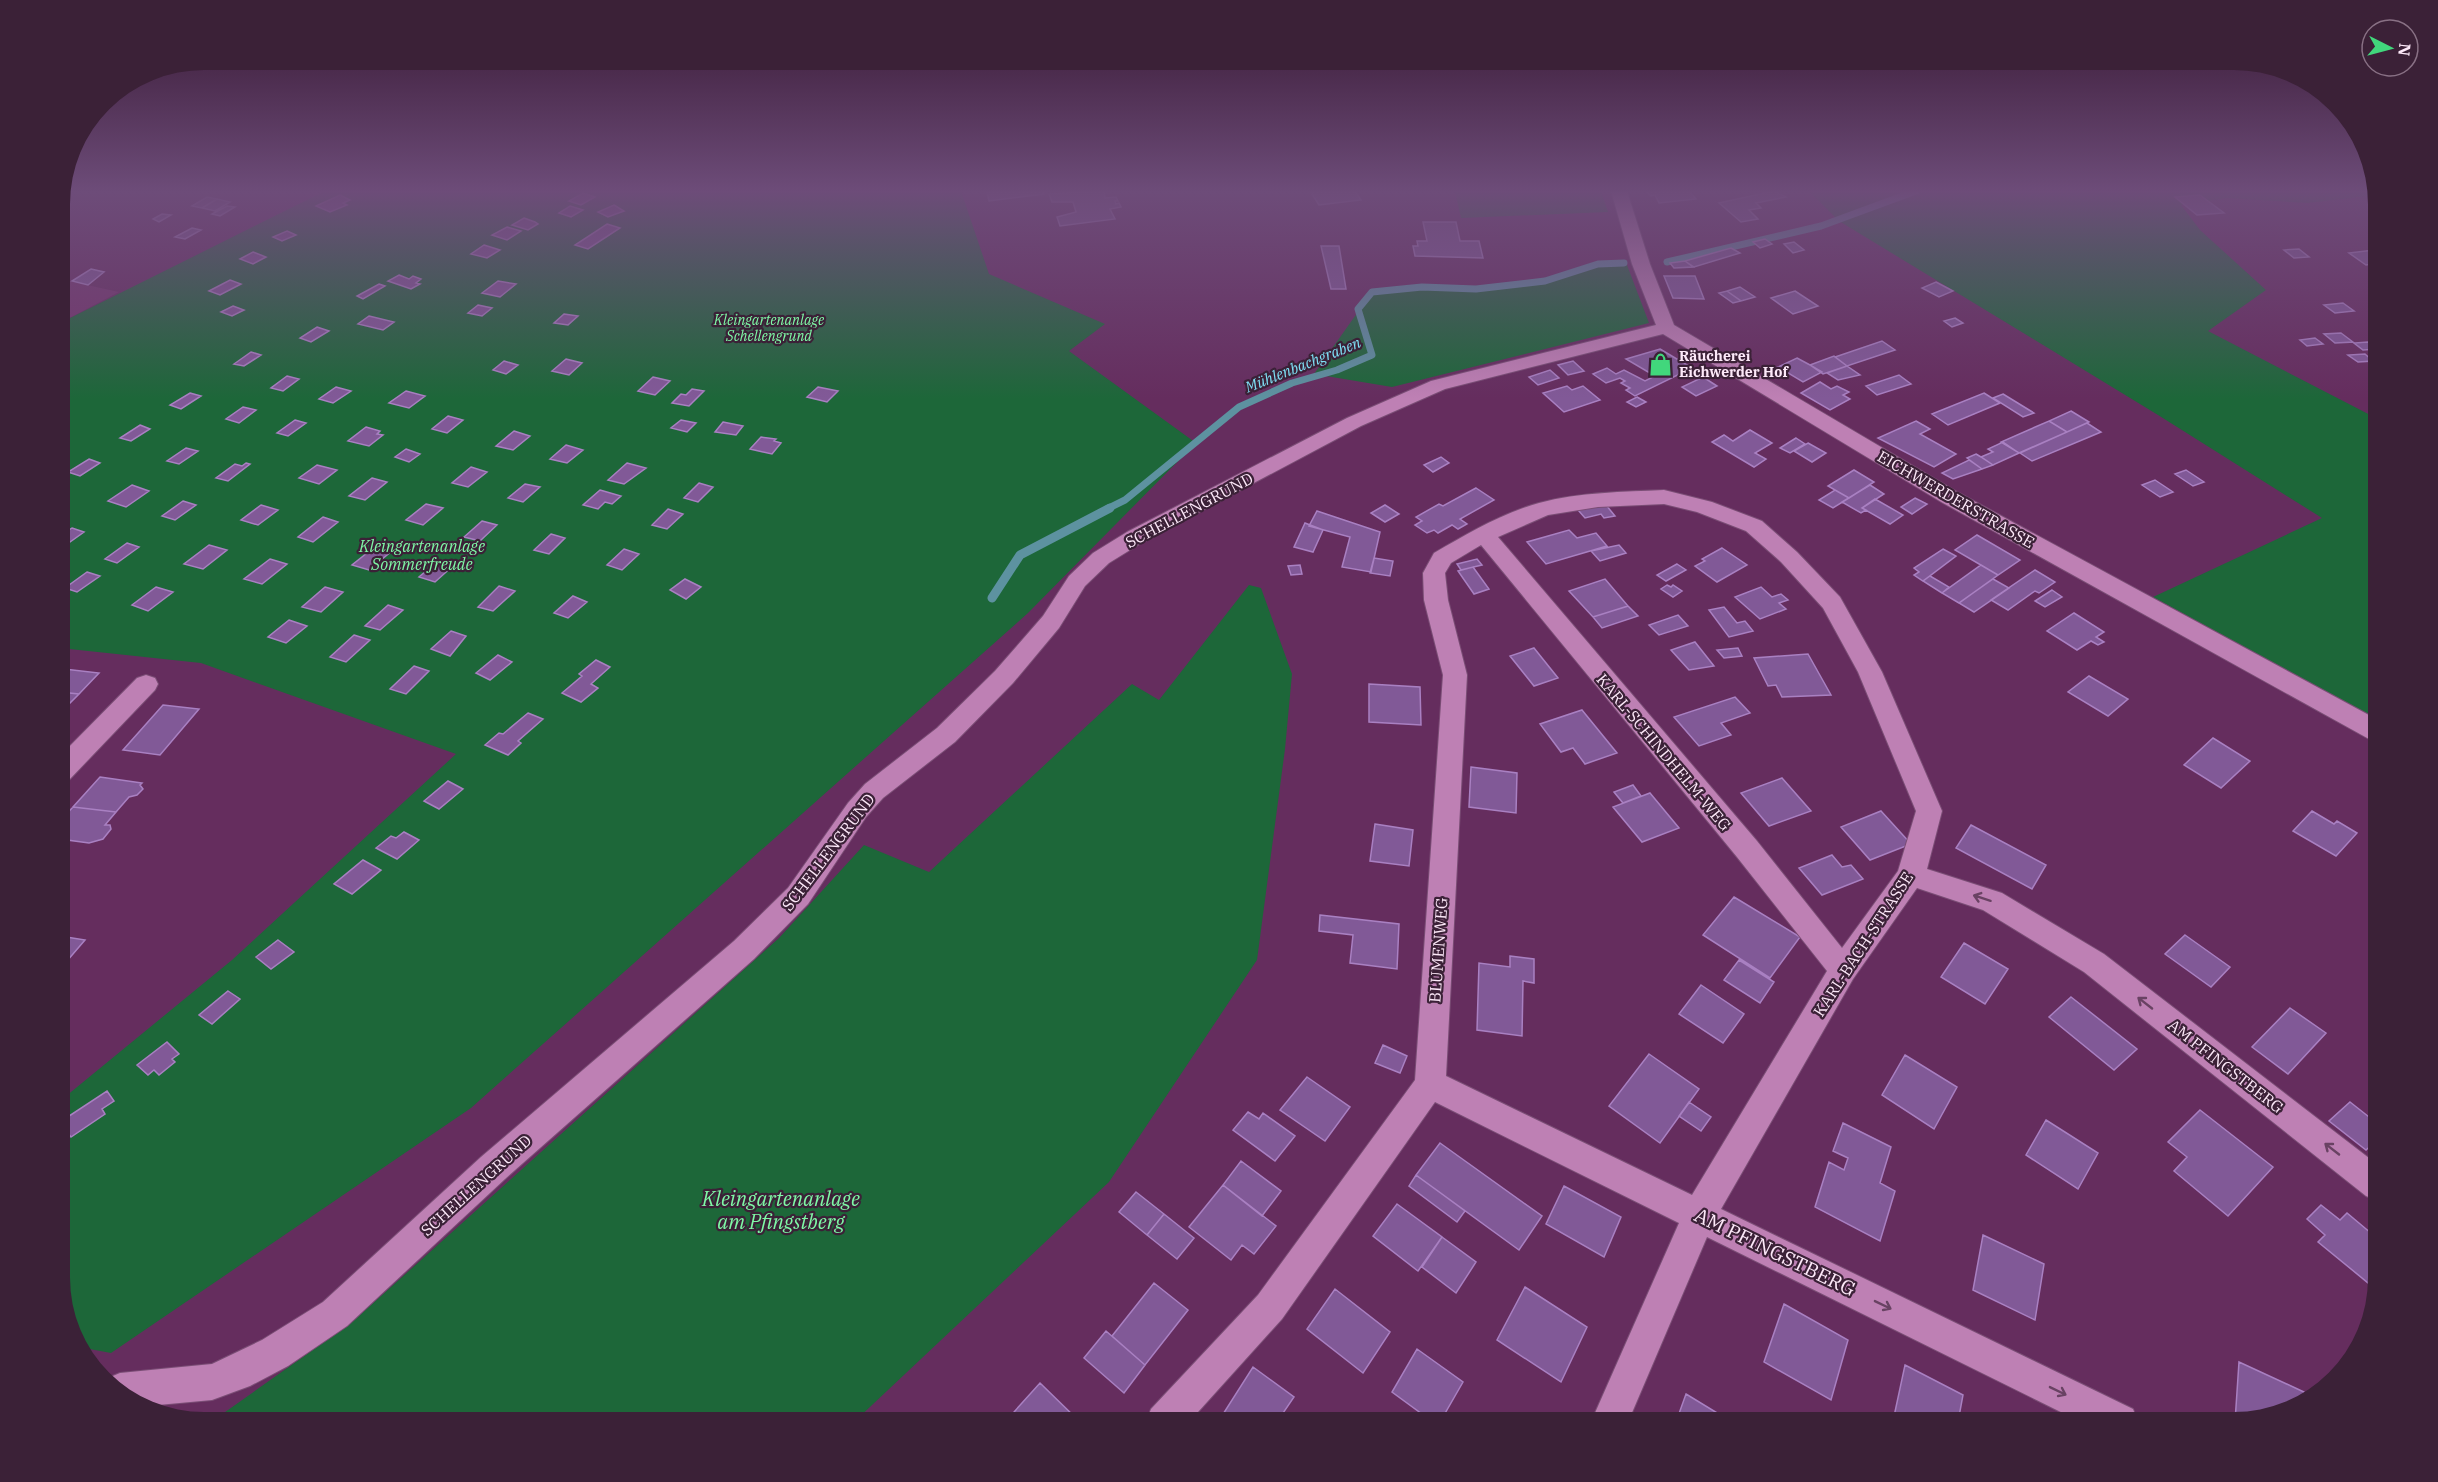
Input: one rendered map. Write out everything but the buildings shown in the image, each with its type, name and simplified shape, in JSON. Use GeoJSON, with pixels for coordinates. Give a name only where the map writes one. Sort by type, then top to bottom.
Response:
{"type":"FeatureCollection","features":[{"type":"Feature","properties":{"kind":"street"},"geometry":{"type":"LineString","coordinates":[[1640,260],[1666,328]]}},
{"type":"Feature","properties":{"kind":"street","name":"EICHWERDERSTRASSE"},"geometry":{"type":"LineString","coordinates":[[1666,328],[1780,398],[1952,498],[2367,726]]}},
{"type":"Feature","properties":{"kind":"street","name":"SCHELLENGRUND"},"geometry":{"type":"LineString","coordinates":[[131,1389],[212,1382],[237,1373],[275,1353],[335,1314],[493,1168],[744,950],[798,896],[857,810],[874,791],[946,735],[1004,676],[1051,622],[1077,581],[1101,558],[1135,537],[1191,510],[1354,422],[1438,385],[1666,328]]}},
{"type":"Feature","properties":{"kind":"street","name":"KARL-BACH-STRASSE"},"geometry":{"type":"LineString","coordinates":[[1598,500],[1664,496],[1704,507],[1754,526],[1789,557],[1832,603],[1870,672],[1929,811],[1911,875],[1843,970],[1699,1215],[1613,1412]]}},
{"type":"Feature","properties":{"kind":"street","name":"BLUMENWEG"},"geometry":{"type":"LineString","coordinates":[[1430,1084],[1455,675],[1436,600],[1434,573],[1442,558],[1485,534],[1543,509],[1598,500]]}},
{"type":"Feature","properties":{"kind":"street","name":"KARL-SCHINDHELM-WEG"},"geometry":{"type":"LineString","coordinates":[[1485,534],[1520,580],[1747,849],[1843,970]]}},
{"type":"Feature","properties":{"kind":"street"},"geometry":{"type":"LineString","coordinates":[[71,762],[146,684]]}},
{"type":"Feature","properties":{"kind":"street","name":"AM PFINGSTBERG"},"geometry":{"type":"LineString","coordinates":[[1911,875],[1992,901],[2094,963],[2368,1177]]}},
{"type":"Feature","properties":{"kind":"street"},"geometry":{"type":"LineString","coordinates":[[1173,1412],[1270,1307],[1430,1084]]}},
{"type":"Feature","properties":{"kind":"street","name":"AM PFINGSTBERG"},"geometry":{"type":"LineString","coordinates":[[1430,1084],[2100,1412]]}},
{"type":"Feature","properties":{"kind":"shaded area"},"geometry":{"type":"Polygon","coordinates":[[[71,281],[119,292],[71,317],[71,281]]]}},
{"type":"Feature","properties":{"kind":"green space"},"geometry":{"type":"Polygon","coordinates":[[[186,260],[984,260],[989,274],[1105,324],[1069,351],[1196,443],[1028,613],[471,1108],[111,1353],[92,1349],[81,1329],[72,1295],[71,1092],[232,960],[456,754],[201,663],[71,649],[71,318],[186,260]]]}},
{"type":"Feature","properties":{"kind":"green space"},"geometry":{"type":"Polygon","coordinates":[[[1903,260],[2233,260],[2266,290],[2208,331],[2367,413],[2367,715],[2153,597],[2322,518],[1903,260]]]}},
{"type":"Feature","properties":{"kind":"green space"},"geometry":{"type":"Polygon","coordinates":[[[1598,264],[1627,265],[1649,323],[1392,387],[1314,374],[1372,292],[1422,287],[1476,289],[1545,281],[1598,264]]]}},
{"type":"Feature","properties":{"kind":"green space","name":"Kleingartenanlage am Pfingstberg"},"geometry":{"type":"Polygon","coordinates":[[[1249,585],[1261,588],[1292,674],[1285,749],[1257,960],[1109,1182],[865,1412],[225,1412],[351,1323],[779,938],[864,845],[929,872],[1132,684],[1159,700],[1249,585]]]}},
{"type":"Feature","properties":{"kind":"waterway","name":"Mühlenbachgraben"},"geometry":{"type":"LineString","coordinates":[[1667,262],[1675,260]]}},
{"type":"Feature","properties":{"kind":"waterway","name":"Mühlenbachgraben"},"geometry":{"type":"LineString","coordinates":[[1107,509],[1125,500],[1239,407],[1292,383],[1337,370],[1372,355],[1358,309],[1372,292],[1422,287],[1476,289],[1545,281],[1598,264],[1624,263]]}},
{"type":"Feature","properties":{"kind":"waterway","name":"Mühlenbachgraben"},"geometry":{"type":"LineString","coordinates":[[992,598],[1020,555],[1110,508]]}},
{"type":"Feature","properties":{"kind":"place","name":"Räucherei Eichwerder Hof"},"geometry":{"type":"Point","coordinates":[1661,364]}},
{"type":"Feature","properties":{"kind":"park label","name":"Kleingartenanlage Schellengrund"},"geometry":{"type":"Point","coordinates":[769,328]}},
{"type":"Feature","properties":{"kind":"park label","name":"Kleingartenanlage Sommerfreude"},"geometry":{"type":"Point","coordinates":[422,555]}}]}
